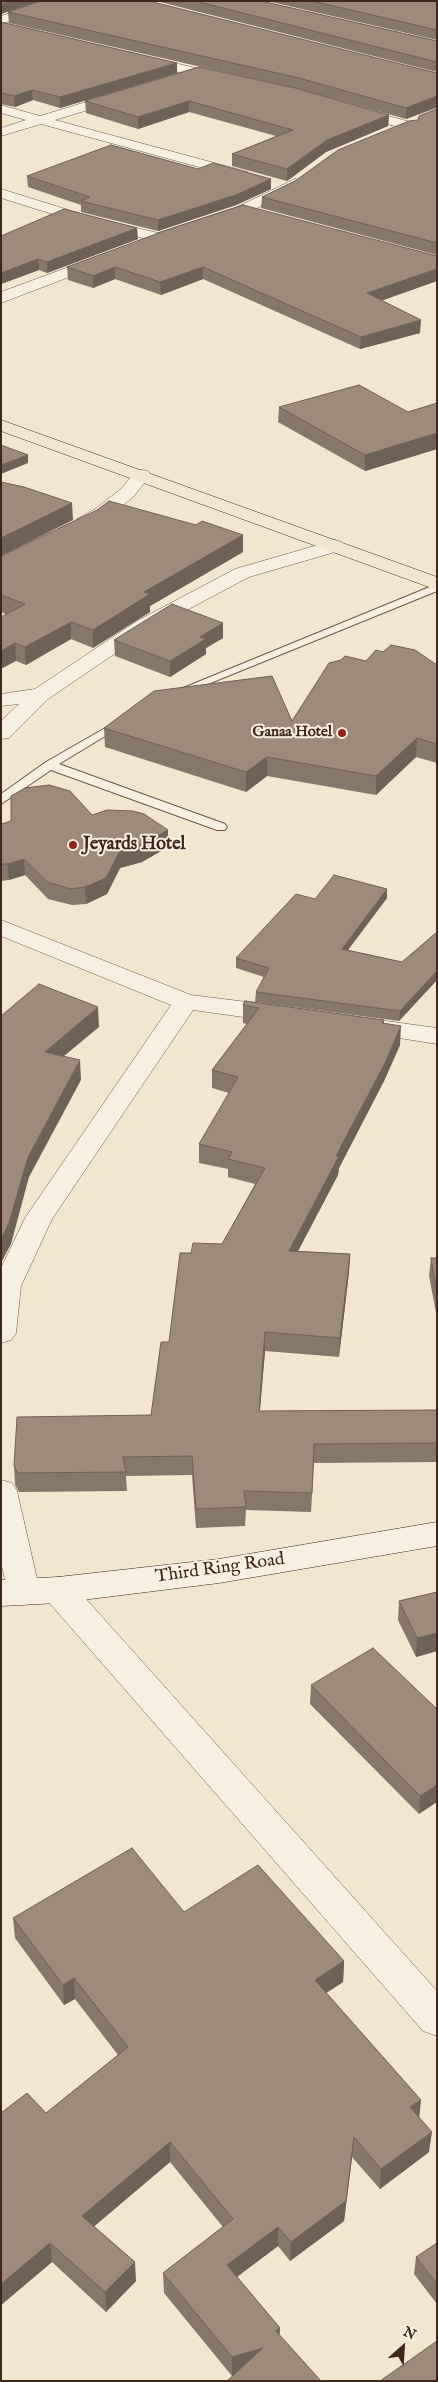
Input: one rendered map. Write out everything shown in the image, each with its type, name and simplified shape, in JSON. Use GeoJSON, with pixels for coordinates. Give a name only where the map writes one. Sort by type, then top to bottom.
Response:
{"type":"FeatureCollection","features":[{"type":"Feature","properties":{"kind":"highway"},"geometry":{"type":"LineString","coordinates":[[1,425],[142,475],[437,585]]}},
{"type":"Feature","properties":{"kind":"street"},"geometry":{"type":"LineString","coordinates":[[4,26],[60,1]]}},
{"type":"Feature","properties":{"kind":"street"},"geometry":{"type":"LineString","coordinates":[[131,57],[234,81]]}},
{"type":"Feature","properties":{"kind":"street"},"geometry":{"type":"LineString","coordinates":[[170,81],[197,73]]}},
{"type":"Feature","properties":{"kind":"street"},"geometry":{"type":"LineString","coordinates":[[1,132],[133,92]]}},
{"type":"Feature","properties":{"kind":"street"},"geometry":{"type":"LineString","coordinates":[[343,108],[437,133]]}},
{"type":"Feature","properties":{"kind":"street"},"geometry":{"type":"LineString","coordinates":[[1,109],[289,188]]}},
{"type":"Feature","properties":{"kind":"street"},"geometry":{"type":"LineString","coordinates":[[388,133],[429,116]]}},
{"type":"Feature","properties":{"kind":"street"},"geometry":{"type":"LineString","coordinates":[[133,248],[242,210],[289,188],[309,173]]}},
{"type":"Feature","properties":{"kind":"street"},"geometry":{"type":"LineString","coordinates":[[1,194],[86,220],[159,238]]}},
{"type":"Feature","properties":{"kind":"street"},"geometry":{"type":"LineString","coordinates":[[242,210],[261,214]]}},
{"type":"Feature","properties":{"kind":"street"},"geometry":{"type":"LineString","coordinates":[[1,298],[9,290],[115,255]]}},
{"type":"Feature","properties":{"kind":"street"},"geometry":{"type":"LineString","coordinates":[[68,530],[90,521],[102,513],[127,492],[142,475]]}},
{"type":"Feature","properties":{"kind":"street"},"geometry":{"type":"LineString","coordinates":[[1,734],[41,695],[144,625],[242,572],[335,546]]}},
{"type":"Feature","properties":{"kind":"street"},"geometry":{"type":"LineString","coordinates":[[1,700],[41,695]]}},
{"type":"Feature","properties":{"kind":"street"},"geometry":{"type":"LineString","coordinates":[[1,927],[186,1002],[302,1017]]}},
{"type":"Feature","properties":{"kind":"street"},"geometry":{"type":"LineString","coordinates":[[1,1333],[7,1286],[39,1218],[186,1002]]}},
{"type":"Feature","properties":{"kind":"street"},"geometry":{"type":"LineString","coordinates":[[340,1022],[437,1036]]}},
{"type":"Feature","properties":{"kind":"street"},"geometry":{"type":"LineString","coordinates":[[1,1491],[28,1592],[437,2019]]}},
{"type":"Feature","properties":{"kind":"street","name":"Third Ring Road"},"geometry":{"type":"LineString","coordinates":[[28,1592],[219,1571],[437,1534]]}},
{"type":"Feature","properties":{"kind":"lane"},"geometry":{"type":"LineString","coordinates":[[168,696],[437,585]]}},
{"type":"Feature","properties":{"kind":"lane"},"geometry":{"type":"LineString","coordinates":[[1,800],[50,765],[134,714]]}},
{"type":"Feature","properties":{"kind":"lane"},"geometry":{"type":"LineString","coordinates":[[50,765],[221,827]]}},
{"type":"Feature","properties":{"kind":"building"},"geometry":{"type":"Polygon","coordinates":[[[41,1],[149,1],[437,73],[437,96],[406,108],[299,78],[8,12],[41,1]]]}},
{"type":"Feature","properties":{"kind":"building"},"geometry":{"type":"Polygon","coordinates":[[[195,1],[261,1],[437,41],[437,62],[195,1]]]}},
{"type":"Feature","properties":{"kind":"building"},"geometry":{"type":"Polygon","coordinates":[[[312,1],[437,1],[437,30],[312,1]]]}},
{"type":"Feature","properties":{"kind":"building"},"geometry":{"type":"Polygon","coordinates":[[[1,22],[177,63],[60,97],[32,90],[14,96],[1,93],[1,22]]]}},
{"type":"Feature","properties":{"kind":"building"},"geometry":{"type":"Polygon","coordinates":[[[199,67],[295,88],[389,115],[327,140],[287,169],[232,154],[293,130],[189,101],[138,117],[85,101],[199,67]]]}},
{"type":"Feature","properties":{"kind":"building"},"geometry":{"type":"Polygon","coordinates":[[[437,109],[437,243],[262,197],[295,181],[338,150],[409,121],[418,120],[419,116],[437,109]]]}},
{"type":"Feature","properties":{"kind":"building"},"geometry":{"type":"Polygon","coordinates":[[[111,145],[198,169],[213,163],[271,179],[236,195],[158,220],[81,201],[90,197],[27,176],[111,145]]]}},
{"type":"Feature","properties":{"kind":"building"},"geometry":{"type":"Polygon","coordinates":[[[243,205],[437,256],[437,269],[367,293],[421,320],[361,337],[203,267],[160,282],[115,267],[93,276],[67,267],[164,231],[243,205]]]}},
{"type":"Feature","properties":{"kind":"building"},"geometry":{"type":"Polygon","coordinates":[[[64,209],[137,228],[47,262],[38,259],[1,273],[1,236],[64,209]]]}},
{"type":"Feature","properties":{"kind":"building"},"geometry":{"type":"Polygon","coordinates":[[[359,385],[408,412],[437,403],[437,433],[365,455],[279,407],[359,385]]]}},
{"type":"Feature","properties":{"kind":"building"},"geometry":{"type":"Polygon","coordinates":[[[1,445],[28,455],[1,465],[1,445]]]}},
{"type":"Feature","properties":{"kind":"building"},"geometry":{"type":"Polygon","coordinates":[[[1,482],[24,487],[72,503],[1,538],[1,482]]]}},
{"type":"Feature","properties":{"kind":"building"},"geometry":{"type":"Polygon","coordinates":[[[109,501],[196,525],[202,521],[243,535],[144,592],[150,594],[93,630],[71,622],[25,647],[15,643],[1,651],[1,617],[25,604],[1,595],[1,556],[97,510],[109,501]]]}},
{"type":"Feature","properties":{"kind":"building"},"geometry":{"type":"Polygon","coordinates":[[[172,604],[223,623],[200,637],[206,639],[170,661],[114,640],[172,604]]]}},
{"type":"Feature","properties":{"kind":"building"},"geometry":{"type":"Polygon","coordinates":[[[391,645],[415,650],[437,665],[437,744],[417,738],[376,776],[267,757],[246,772],[104,728],[154,691],[272,676],[292,721],[329,663],[341,660],[345,656],[366,661],[376,650],[383,652],[391,645]]]}},
{"type":"Feature","properties":{"kind":"building"},"geometry":{"type":"Polygon","coordinates":[[[49,785],[70,791],[92,815],[107,810],[133,811],[144,814],[168,830],[141,845],[120,851],[106,878],[85,887],[71,889],[47,882],[24,859],[1,864],[1,824],[11,821],[11,796],[25,788],[49,785]]]}},
{"type":"Feature","properties":{"kind":"building"},"geometry":{"type":"Polygon","coordinates":[[[334,875],[387,889],[342,949],[402,962],[437,932],[437,971],[400,1011],[256,992],[269,968],[236,958],[296,894],[315,899],[334,875]]]}},
{"type":"Feature","properties":{"kind":"building"},"geometry":{"type":"Polygon","coordinates":[[[39,984],[98,1007],[45,1052],[80,1060],[28,1157],[9,1223],[1,1240],[1,1016],[39,984]]]}},
{"type":"Feature","properties":{"kind":"building"},"geometry":{"type":"Polygon","coordinates":[[[245,1001],[384,1020],[382,1023],[401,1026],[385,1063],[336,1156],[339,1156],[289,1251],[350,1254],[340,1338],[265,1332],[259,1411],[437,1410],[437,1443],[314,1444],[312,1493],[244,1491],[246,1507],[196,1509],[192,1456],[123,1457],[126,1472],[18,1473],[14,1466],[17,1417],[151,1415],[161,1342],[169,1342],[180,1253],[191,1253],[193,1243],[222,1244],[265,1168],[228,1159],[232,1152],[199,1144],[238,1077],[212,1070],[259,1008],[243,1005],[245,1001]]]}},
{"type":"Feature","properties":{"kind":"building"},"geometry":{"type":"Polygon","coordinates":[[[431,1258],[437,1258],[437,1294],[431,1258]]]}},
{"type":"Feature","properties":{"kind":"building"},"geometry":{"type":"Polygon","coordinates":[[[437,1592],[437,1633],[417,1638],[399,1601],[437,1592]]]}},
{"type":"Feature","properties":{"kind":"building"},"geometry":{"type":"Polygon","coordinates":[[[373,1648],[437,1709],[437,1785],[420,1796],[311,1685],[373,1648]]]}},
{"type":"Feature","properties":{"kind":"building"},"geometry":{"type":"Polygon","coordinates":[[[132,1848],[184,1912],[258,1865],[344,1961],[315,1980],[421,2100],[410,2107],[432,2132],[381,2169],[354,2137],[346,2201],[291,2242],[278,2227],[227,2265],[280,2328],[276,2331],[321,2381],[227,2381],[263,2348],[232,2357],[163,2273],[233,2219],[170,2142],[82,2216],[135,2262],[105,2292],[50,2243],[1,2284],[1,2113],[27,2093],[46,2113],[128,2047],[74,1978],[63,1985],[13,1918],[132,1848]]]}},
{"type":"Feature","properties":{"kind":"building"},"geometry":{"type":"Polygon","coordinates":[[[437,2243],[437,2284],[416,2257],[437,2243]]]}},
{"type":"Feature","properties":{"kind":"building"},"geometry":{"type":"Polygon","coordinates":[[[437,2341],[437,2381],[380,2381],[437,2341]]]}},
{"type":"Feature","properties":{"kind":"place","name":"Ganaa Hotel"},"geometry":{"type":"Point","coordinates":[342,733]}},
{"type":"Feature","properties":{"kind":"place","name":"Jeyards Hotel"},"geometry":{"type":"Point","coordinates":[73,845]}}]}
